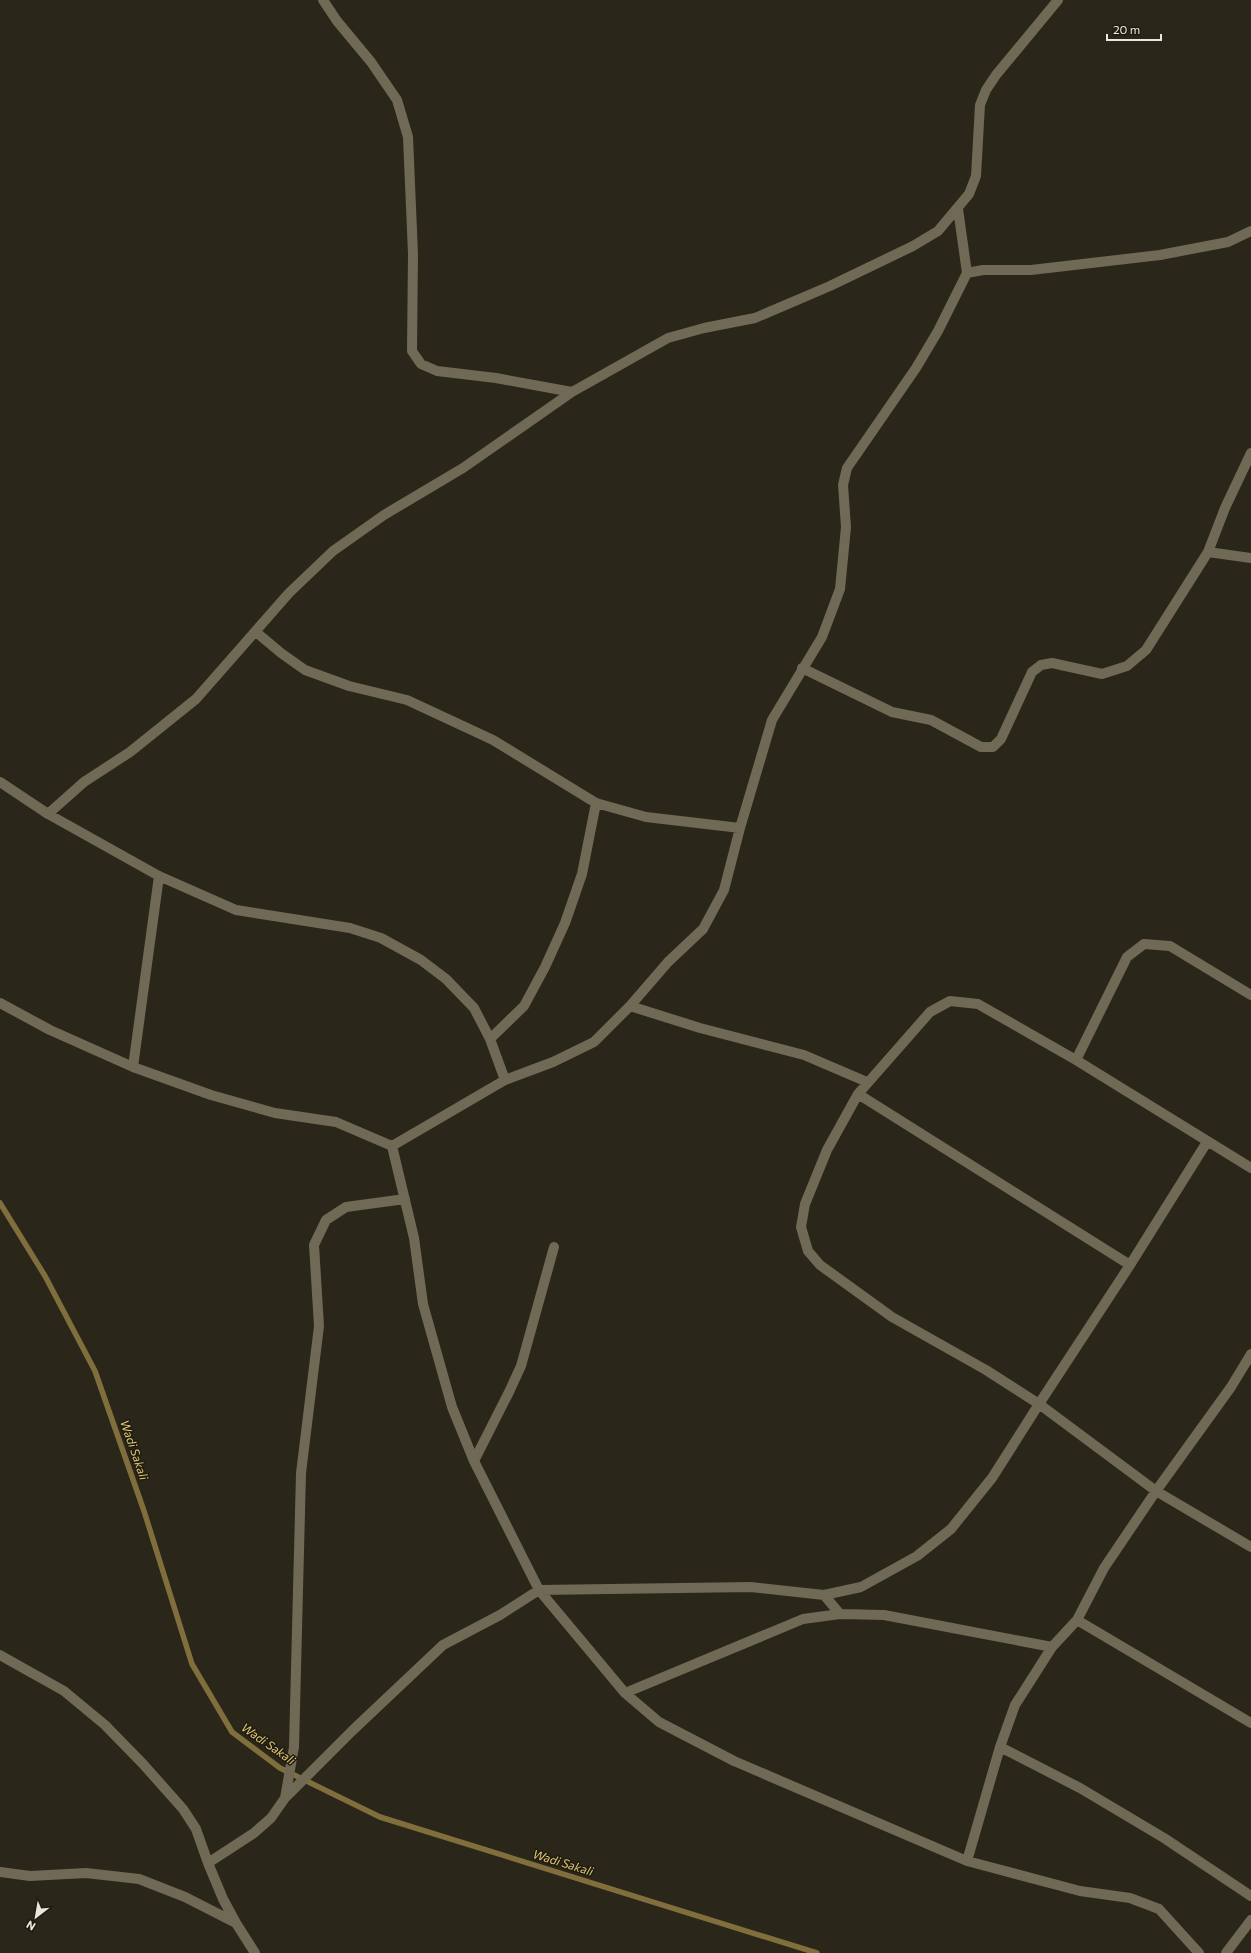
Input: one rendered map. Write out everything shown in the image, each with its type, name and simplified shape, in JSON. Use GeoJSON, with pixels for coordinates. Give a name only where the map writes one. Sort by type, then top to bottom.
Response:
{"type":"FeatureCollection","features":[{"type":"Feature","properties":{"kind":"street"},"geometry":{"type":"LineString","coordinates":[[323,0],[337,21],[371,62],[397,100],[408,136],[412,254],[412,351],[421,364],[437,371],[496,378],[572,392]]}},
{"type":"Feature","properties":{"kind":"street"},"geometry":{"type":"LineString","coordinates":[[48,814],[84,782],[130,752],[196,699],[289,593],[333,551],[384,515],[462,468],[572,392],[668,338],[704,328],[755,318],[830,286],[906,250],[938,231],[958,209],[969,194],[976,176],[980,105],[986,90],[996,75],[1058,0]]}},
{"type":"Feature","properties":{"kind":"street"},"geometry":{"type":"LineString","coordinates":[[392,1146],[505,1080],[553,1062],[594,1042],[630,1006],[668,962],[703,929],[724,890],[740,828],[772,720],[822,637],[840,589],[846,527],[843,485],[847,468],[916,368],[938,331],[967,273],[958,209]]}},
{"type":"Feature","properties":{"kind":"street"},"geometry":{"type":"LineString","coordinates":[[967,273],[983,270],[1031,270],[1160,255],[1228,242],[1251,231]]}},
{"type":"Feature","properties":{"kind":"street"},"geometry":{"type":"LineString","coordinates":[[802,668],[892,712],[931,720],[981,747],[993,747],[1001,739],[1032,672],[1041,665],[1052,663],[1102,674],[1127,666],[1146,650],[1208,552],[1225,508],[1251,453]]}},
{"type":"Feature","properties":{"kind":"street"},"geometry":{"type":"LineString","coordinates":[[1208,552],[1251,558]]}},
{"type":"Feature","properties":{"kind":"street"},"geometry":{"type":"LineString","coordinates":[[256,632],[281,653],[305,670],[349,686],[407,700],[493,740],[596,802],[646,817],[740,828]]}},
{"type":"Feature","properties":{"kind":"street"},"geometry":{"type":"LineString","coordinates":[[0,782],[48,814],[159,876],[236,910],[350,928],[381,938],[421,960],[446,979],[474,1008],[490,1039],[505,1080]]}},
{"type":"Feature","properties":{"kind":"street"},"geometry":{"type":"LineString","coordinates":[[490,1039],[524,1006],[545,967],[565,923],[582,874],[596,802]]}},
{"type":"Feature","properties":{"kind":"street"},"geometry":{"type":"LineString","coordinates":[[133,1067],[159,876]]}},
{"type":"Feature","properties":{"kind":"street"},"geometry":{"type":"LineString","coordinates":[[1076,1060],[1126,957],[1144,944],[1170,946],[1251,995]]}},
{"type":"Feature","properties":{"kind":"street"},"geometry":{"type":"LineString","coordinates":[[1251,1168],[1076,1060],[978,1004],[950,1001],[930,1012],[858,1094],[827,1150],[805,1204],[801,1227],[808,1250],[820,1265],[892,1317],[986,1370],[1039,1404],[1156,1491],[1251,1547]]}},
{"type":"Feature","properties":{"kind":"street"},"geometry":{"type":"LineString","coordinates":[[0,1003],[50,1030],[133,1067],[211,1095],[275,1113],[336,1122],[392,1146]]}},
{"type":"Feature","properties":{"kind":"street"},"geometry":{"type":"LineString","coordinates":[[630,1006],[700,1028],[804,1055],[867,1082]]}},
{"type":"Feature","properties":{"kind":"street"},"geometry":{"type":"LineString","coordinates":[[858,1094],[1130,1265]]}},
{"type":"Feature","properties":{"kind":"street"},"geometry":{"type":"LineString","coordinates":[[208,1863],[254,1833],[271,1818],[285,1798],[352,1730],[442,1645],[500,1615],[539,1590],[751,1586],[824,1595],[861,1587],[917,1556],[951,1528],[992,1478],[1130,1265],[1207,1142]]}},
{"type":"Feature","properties":{"kind":"street"},"geometry":{"type":"LineString","coordinates":[[392,1146],[414,1238],[423,1304],[452,1407],[474,1461],[539,1590],[625,1693],[659,1722],[734,1761],[968,1861],[1080,1890],[1130,1898],[1159,1909],[1199,1953]]}},
{"type":"Feature","properties":{"kind":"street"},"geometry":{"type":"LineString","coordinates":[[285,1798],[294,1747],[302,1473],[319,1326],[314,1245],[326,1220],[346,1207],[405,1199]]}},
{"type":"Feature","properties":{"kind":"street"},"geometry":{"type":"LineString","coordinates":[[474,1461],[521,1366],[554,1247]]}},
{"type":"Feature","properties":{"kind":"street"},"geometry":{"type":"LineString","coordinates":[[968,1861],[1000,1747],[1015,1705],[1052,1647],[1077,1620],[1104,1568],[1156,1491],[1232,1387],[1251,1354]]}},
{"type":"Feature","properties":{"kind":"street"},"geometry":{"type":"LineString","coordinates":[[824,1595],[840,1614]]}},
{"type":"Feature","properties":{"kind":"street"},"geometry":{"type":"LineString","coordinates":[[625,1693],[802,1619],[840,1614],[884,1615],[1052,1647]]}},
{"type":"Feature","properties":{"kind":"street"},"geometry":{"type":"LineString","coordinates":[[1077,1620],[1251,1723]]}},
{"type":"Feature","properties":{"kind":"street"},"geometry":{"type":"LineString","coordinates":[[0,1655],[64,1691],[105,1725],[143,1764],[183,1809],[196,1829],[223,1899],[255,1953]]}},
{"type":"Feature","properties":{"kind":"street"},"geometry":{"type":"LineString","coordinates":[[1000,1747],[1080,1788],[1164,1838],[1251,1896]]}},
{"type":"Feature","properties":{"kind":"street"},"geometry":{"type":"LineString","coordinates":[[0,1872],[30,1876],[86,1873],[139,1879],[185,1897],[236,1923]]}},
{"type":"Feature","properties":{"kind":"street"},"geometry":{"type":"LineString","coordinates":[[1226,1953],[1251,1920]]}},
{"type":"Feature","properties":{"kind":"waterway","name":"Wadi Sakali"},"geometry":{"type":"LineString","coordinates":[[0,1203],[45,1276],[95,1371],[144,1511],[192,1664],[232,1732],[280,1768],[380,1817],[817,1953]]}}]}
